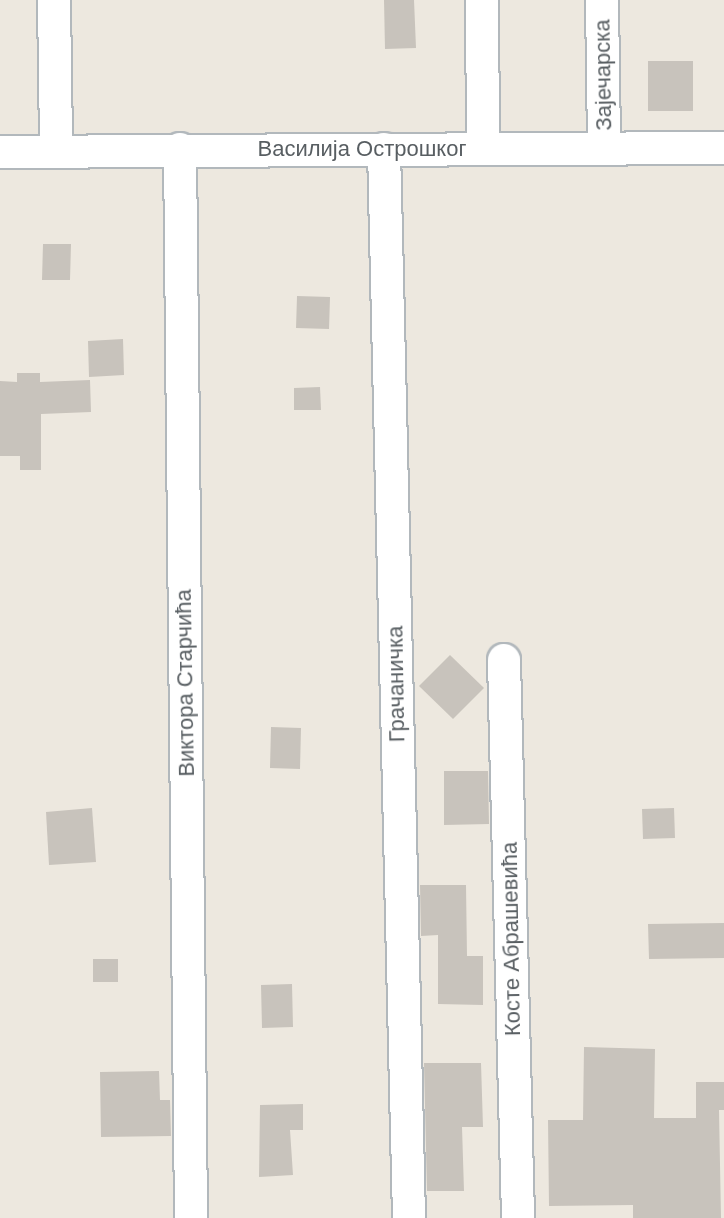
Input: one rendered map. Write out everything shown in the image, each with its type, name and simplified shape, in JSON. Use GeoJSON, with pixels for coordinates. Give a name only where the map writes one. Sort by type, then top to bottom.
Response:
{"type":"FeatureCollection","features":[{"type":"Feature","properties":{"kind":"street"},"geometry":{"type":"LineString","coordinates":[[54,0],[56,150]]}},
{"type":"Feature","properties":{"kind":"street"},"geometry":{"type":"LineString","coordinates":[[482,0],[483,149]]}},
{"type":"Feature","properties":{"kind":"street","name":"Зајечарска"},"geometry":{"type":"LineString","coordinates":[[602,0],[604,149]]}},
{"type":"Feature","properties":{"kind":"street","name":"Василија Острошког"},"geometry":{"type":"LineString","coordinates":[[0,152],[724,148]]}},
{"type":"Feature","properties":{"kind":"street","name":"Виктора Старчића"},"geometry":{"type":"LineString","coordinates":[[180,149],[191,1218]]}},
{"type":"Feature","properties":{"kind":"street","name":"Грачаничка"},"geometry":{"type":"LineString","coordinates":[[384,149],[409,1218]]}},
{"type":"Feature","properties":{"kind":"street","name":"Косте Абрашевића"},"geometry":{"type":"LineString","coordinates":[[504,660],[518,1218]]}},
{"type":"Feature","properties":{"kind":"building"},"geometry":{"type":"Polygon","coordinates":[[[384,0],[414,0],[416,48],[385,49],[384,0]]]}},
{"type":"Feature","properties":{"kind":"building"},"geometry":{"type":"Polygon","coordinates":[[[648,61],[693,61],[693,111],[648,111],[648,61]]]}},
{"type":"Feature","properties":{"kind":"building"},"geometry":{"type":"Polygon","coordinates":[[[43,244],[71,244],[70,280],[42,280],[43,244]]]}},
{"type":"Feature","properties":{"kind":"building"},"geometry":{"type":"Polygon","coordinates":[[[297,296],[330,297],[329,329],[296,328],[297,296]]]}},
{"type":"Feature","properties":{"kind":"building"},"geometry":{"type":"Polygon","coordinates":[[[123,339],[124,375],[89,377],[88,341],[123,339]]]}},
{"type":"Feature","properties":{"kind":"building"},"geometry":{"type":"Polygon","coordinates":[[[17,373],[40,373],[40,382],[90,380],[91,412],[41,414],[41,470],[20,470],[20,456],[0,456],[0,381],[17,382],[17,373]]]}},
{"type":"Feature","properties":{"kind":"building"},"geometry":{"type":"Polygon","coordinates":[[[320,387],[321,410],[294,410],[294,388],[320,387]]]}},
{"type":"Feature","properties":{"kind":"building"},"geometry":{"type":"Polygon","coordinates":[[[450,655],[484,688],[453,719],[419,686],[450,655]]]}},
{"type":"Feature","properties":{"kind":"building"},"geometry":{"type":"Polygon","coordinates":[[[271,727],[301,728],[300,769],[270,768],[271,727]]]}},
{"type":"Feature","properties":{"kind":"building"},"geometry":{"type":"Polygon","coordinates":[[[444,771],[488,771],[489,824],[444,825],[444,771]]]}},
{"type":"Feature","properties":{"kind":"building"},"geometry":{"type":"Polygon","coordinates":[[[92,808],[96,862],[49,865],[46,812],[92,808]]]}},
{"type":"Feature","properties":{"kind":"building"},"geometry":{"type":"Polygon","coordinates":[[[674,808],[675,838],[643,839],[642,809],[674,808]]]}},
{"type":"Feature","properties":{"kind":"building"},"geometry":{"type":"Polygon","coordinates":[[[420,885],[466,885],[467,956],[483,956],[483,1005],[438,1004],[438,935],[421,936],[420,885]]]}},
{"type":"Feature","properties":{"kind":"building"},"geometry":{"type":"Polygon","coordinates":[[[724,923],[724,958],[649,959],[648,924],[724,923]]]}},
{"type":"Feature","properties":{"kind":"building"},"geometry":{"type":"Polygon","coordinates":[[[93,959],[118,959],[118,982],[93,982],[93,959]]]}},
{"type":"Feature","properties":{"kind":"building"},"geometry":{"type":"Polygon","coordinates":[[[292,984],[293,1027],[262,1028],[261,985],[292,984]]]}},
{"type":"Feature","properties":{"kind":"building"},"geometry":{"type":"Polygon","coordinates":[[[584,1047],[655,1049],[654,1118],[696,1118],[696,1082],[724,1082],[724,1110],[719,1110],[721,1218],[633,1218],[633,1205],[549,1206],[548,1120],[583,1120],[584,1047]]]}},
{"type":"Feature","properties":{"kind":"building"},"geometry":{"type":"Polygon","coordinates":[[[424,1063],[481,1063],[483,1127],[462,1127],[464,1191],[427,1191],[424,1063]]]}},
{"type":"Feature","properties":{"kind":"building"},"geometry":{"type":"Polygon","coordinates":[[[159,1071],[160,1100],[170,1100],[171,1136],[101,1137],[100,1072],[159,1071]]]}},
{"type":"Feature","properties":{"kind":"building"},"geometry":{"type":"Polygon","coordinates":[[[303,1104],[303,1130],[290,1130],[293,1175],[259,1177],[260,1105],[303,1104]]]}}]}
